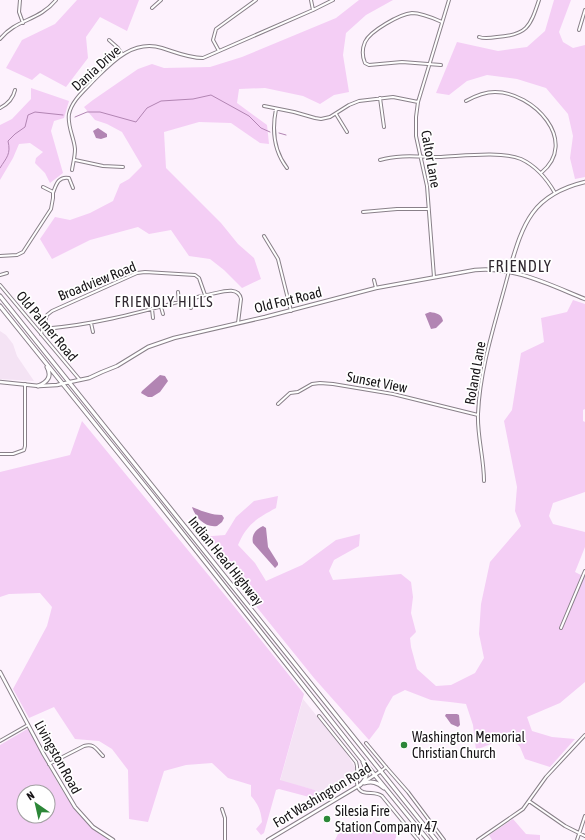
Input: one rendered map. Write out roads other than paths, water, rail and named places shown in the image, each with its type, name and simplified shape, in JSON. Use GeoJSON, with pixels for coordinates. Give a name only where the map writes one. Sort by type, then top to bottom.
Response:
{"type":"FeatureCollection","features":[{"type":"Feature","properties":{"kind":"highway","name":"Indian Head Highway"},"geometry":{"type":"LineString","coordinates":[[0,296],[436,840]]}},
{"type":"Feature","properties":{"kind":"highway","name":"Indian Head Highway"},"geometry":{"type":"LineString","coordinates":[[0,306],[428,840]]}},
{"type":"Feature","properties":{"kind":"highway"},"geometry":{"type":"LineString","coordinates":[[38,386],[48,380],[50,375],[42,358]]}},
{"type":"Feature","properties":{"kind":"highway"},"geometry":{"type":"LineString","coordinates":[[359,755],[367,773],[366,780],[360,785]]}},
{"type":"Feature","properties":{"kind":"highway"},"geometry":{"type":"LineString","coordinates":[[360,785],[376,782],[390,793]]}},
{"type":"Feature","properties":{"kind":"main road"},"geometry":{"type":"LineString","coordinates":[[509,271],[518,239],[526,222],[539,206],[555,193],[585,182]]}},
{"type":"Feature","properties":{"kind":"main road","name":"Old Fort Road"},"geometry":{"type":"LineString","coordinates":[[0,382],[38,386],[62,384],[89,378],[116,366],[154,344],[291,311],[376,288],[479,269],[509,271],[537,280],[585,299]]}},
{"type":"Feature","properties":{"kind":"main road","name":"Livingston Road"},"geometry":{"type":"LineString","coordinates":[[0,672],[67,796],[81,815],[93,827],[113,840]]}},
{"type":"Feature","properties":{"kind":"main road","name":"Fort Washington Road"},"geometry":{"type":"LineString","coordinates":[[268,840],[381,771]]}},
{"type":"Feature","properties":{"kind":"street"},"geometry":{"type":"LineString","coordinates":[[20,0],[19,12],[22,22]]}},
{"type":"Feature","properties":{"kind":"street"},"geometry":{"type":"LineString","coordinates":[[0,39],[9,30],[45,11],[56,0]]}},
{"type":"Feature","properties":{"kind":"street"},"geometry":{"type":"LineString","coordinates":[[152,8],[161,0]]}},
{"type":"Feature","properties":{"kind":"street"},"geometry":{"type":"LineString","coordinates":[[219,51],[213,40],[216,29],[256,0]]}},
{"type":"Feature","properties":{"kind":"street"},"geometry":{"type":"LineString","coordinates":[[311,0],[314,10]]}},
{"type":"Feature","properties":{"kind":"street","name":"Dania Drive"},"geometry":{"type":"LineString","coordinates":[[72,170],[74,148],[68,119],[72,105],[86,88],[122,54],[132,49],[151,46],[194,58],[203,58],[314,10],[333,0]]}},
{"type":"Feature","properties":{"kind":"street","name":"Caltor Lane"},"geometry":{"type":"LineString","coordinates":[[434,278],[426,179],[417,145],[415,129],[418,102],[449,0]]}},
{"type":"Feature","properties":{"kind":"street"},"geometry":{"type":"LineString","coordinates":[[479,36],[484,38],[505,37],[522,32],[531,23],[539,0]]}},
{"type":"Feature","properties":{"kind":"street"},"geometry":{"type":"LineString","coordinates":[[579,30],[585,10]]}},
{"type":"Feature","properties":{"kind":"street"},"geometry":{"type":"LineString","coordinates":[[441,65],[402,62],[366,65],[363,50],[370,37],[391,21],[403,15],[416,13],[442,22]]}},
{"type":"Feature","properties":{"kind":"street"},"geometry":{"type":"LineString","coordinates":[[109,40],[122,54]]}},
{"type":"Feature","properties":{"kind":"street"},"geometry":{"type":"LineString","coordinates":[[0,108],[12,99],[15,90]]}},
{"type":"Feature","properties":{"kind":"street"},"geometry":{"type":"LineString","coordinates":[[466,101],[481,94],[500,92],[520,98],[540,111],[552,130],[556,143],[553,159],[541,173]]}},
{"type":"Feature","properties":{"kind":"street"},"geometry":{"type":"LineString","coordinates":[[264,106],[319,119],[336,114],[352,103],[380,98],[397,97],[418,102]]}},
{"type":"Feature","properties":{"kind":"street"},"geometry":{"type":"LineString","coordinates":[[380,98],[384,128]]}},
{"type":"Feature","properties":{"kind":"street"},"geometry":{"type":"LineString","coordinates":[[276,109],[274,125],[275,142],[280,155],[288,168]]}},
{"type":"Feature","properties":{"kind":"street"},"geometry":{"type":"LineString","coordinates":[[336,114],[347,132]]}},
{"type":"Feature","properties":{"kind":"street"},"geometry":{"type":"LineString","coordinates":[[380,160],[390,158],[470,155],[510,156],[524,161],[541,173],[555,193]]}},
{"type":"Feature","properties":{"kind":"street"},"geometry":{"type":"LineString","coordinates":[[74,160],[103,166],[123,167]]}},
{"type":"Feature","properties":{"kind":"street"},"geometry":{"type":"LineString","coordinates":[[0,256],[18,254],[26,249],[49,213],[56,183],[59,180],[67,177],[70,179],[73,188]]}},
{"type":"Feature","properties":{"kind":"street"},"geometry":{"type":"LineString","coordinates":[[43,187],[50,190],[53,194]]}},
{"type":"Feature","properties":{"kind":"street"},"geometry":{"type":"LineString","coordinates":[[363,212],[396,209],[429,209]]}},
{"type":"Feature","properties":{"kind":"street"},"geometry":{"type":"LineString","coordinates":[[264,236],[278,259],[291,311]]}},
{"type":"Feature","properties":{"kind":"street","name":"Roland Lane"},"geometry":{"type":"LineString","coordinates":[[484,481],[478,415],[481,385],[484,365],[509,271]]}},
{"type":"Feature","properties":{"kind":"street"},"geometry":{"type":"LineString","coordinates":[[0,275],[7,272]]}},
{"type":"Feature","properties":{"kind":"street","name":"Broadview Road"},"geometry":{"type":"LineString","coordinates":[[41,334],[47,315],[52,310],[137,273],[146,272],[195,275],[199,278],[205,295]]}},
{"type":"Feature","properties":{"kind":"street"},"geometry":{"type":"LineString","coordinates":[[374,280],[376,288]]}},
{"type":"Feature","properties":{"kind":"street","name":"Old Palmer Road"},"geometry":{"type":"LineString","coordinates":[[0,285],[80,380]]}},
{"type":"Feature","properties":{"kind":"street"},"geometry":{"type":"LineString","coordinates":[[42,329],[91,323],[152,310],[205,295],[228,291],[239,293],[242,299],[238,323]]}},
{"type":"Feature","properties":{"kind":"street"},"geometry":{"type":"LineString","coordinates":[[178,292],[179,302]]}},
{"type":"Feature","properties":{"kind":"street"},"geometry":{"type":"LineString","coordinates":[[190,299],[191,308]]}},
{"type":"Feature","properties":{"kind":"street"},"geometry":{"type":"LineString","coordinates":[[161,307],[162,314]]}},
{"type":"Feature","properties":{"kind":"street"},"geometry":{"type":"LineString","coordinates":[[152,310],[153,318]]}},
{"type":"Feature","properties":{"kind":"street"},"geometry":{"type":"LineString","coordinates":[[91,323],[93,332]]}},
{"type":"Feature","properties":{"kind":"street","name":"Sunset View"},"geometry":{"type":"LineString","coordinates":[[278,404],[290,393],[298,392],[312,384],[320,383],[393,394],[478,415]]}},
{"type":"Feature","properties":{"kind":"street"},"geometry":{"type":"LineString","coordinates":[[0,454],[14,454],[24,450],[25,384]]}},
{"type":"Feature","properties":{"kind":"street"},"geometry":{"type":"LineString","coordinates":[[561,628],[585,571]]}},
{"type":"Feature","properties":{"kind":"street"},"geometry":{"type":"LineString","coordinates":[[319,716],[356,762],[358,769],[357,776],[362,792],[375,793],[382,796],[418,840]]}},
{"type":"Feature","properties":{"kind":"street"},"geometry":{"type":"LineString","coordinates":[[0,741],[28,725]]}},
{"type":"Feature","properties":{"kind":"street"},"geometry":{"type":"LineString","coordinates":[[478,840],[518,813],[529,802],[546,777],[585,735]]}},
{"type":"Feature","properties":{"kind":"street"},"geometry":{"type":"LineString","coordinates":[[366,743],[408,792],[444,840]]}},
{"type":"Feature","properties":{"kind":"street"},"geometry":{"type":"LineString","coordinates":[[49,764],[88,745],[94,746],[103,756]]}},
{"type":"Feature","properties":{"kind":"street","name":"Fort Washington Road"},"geometry":{"type":"LineString","coordinates":[[381,771],[386,767]]}},
{"type":"Feature","properties":{"kind":"street"},"geometry":{"type":"LineString","coordinates":[[529,802],[550,818],[585,836]]}},
{"type":"Feature","properties":{"kind":"street"},"geometry":{"type":"LineString","coordinates":[[222,809],[225,818],[225,840]]}},
{"type":"Feature","properties":{"kind":"street"},"geometry":{"type":"LineString","coordinates":[[577,840],[585,816]]}},
{"type":"Feature","properties":{"kind":"waterway"},"geometry":{"type":"LineString","coordinates":[[75,117],[87,112],[100,112],[136,122],[147,108],[161,101],[193,99],[211,95],[249,116],[261,128],[270,132]]}},
{"type":"Feature","properties":{"kind":"waterway"},"geometry":{"type":"LineString","coordinates":[[0,168],[9,152],[8,141],[25,127],[28,115],[35,112],[63,115]]}},
{"type":"Feature","properties":{"kind":"waterway"},"geometry":{"type":"LineString","coordinates":[[279,133],[286,135]]}},
{"type":"Feature","properties":{"kind":"place","name":"Washington Memorial Christian Church"},"geometry":{"type":"Point","coordinates":[404,745]}},
{"type":"Feature","properties":{"kind":"place","name":"Silesia Fire Station Company 47"},"geometry":{"type":"Point","coordinates":[327,819]}},
{"type":"Feature","properties":{"kind":"district","name":"FRIENDLY"},"geometry":{"type":"Point","coordinates":[520,266]}},
{"type":"Feature","properties":{"kind":"district","name":"FRIENDLY HILLS"},"geometry":{"type":"Point","coordinates":[164,302]}}]}
